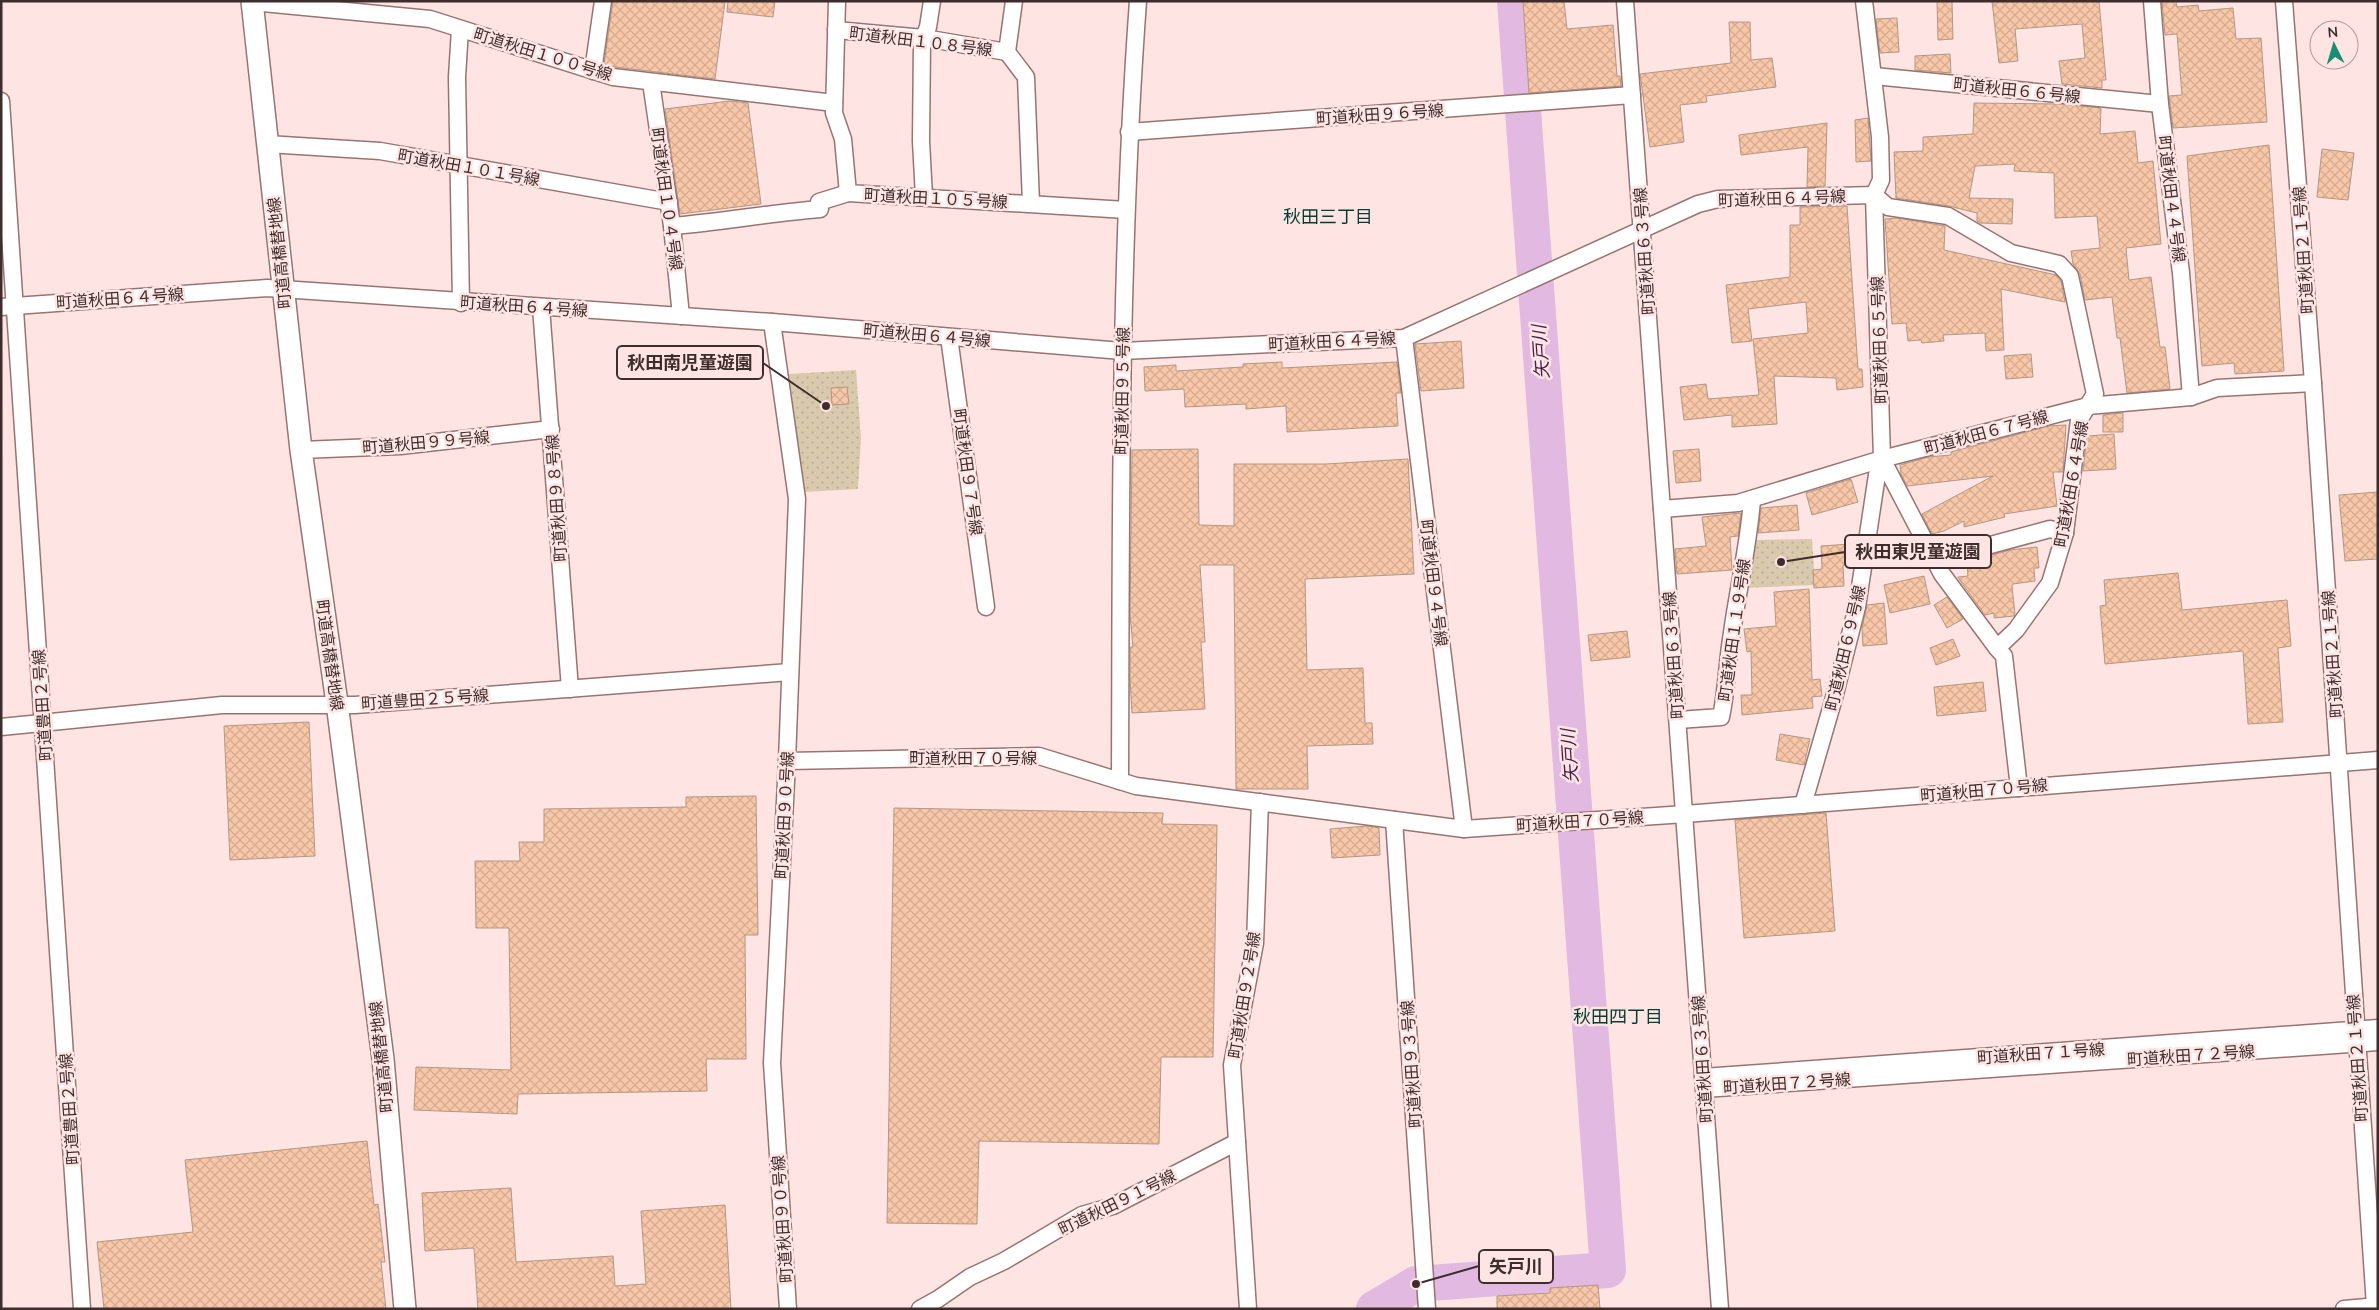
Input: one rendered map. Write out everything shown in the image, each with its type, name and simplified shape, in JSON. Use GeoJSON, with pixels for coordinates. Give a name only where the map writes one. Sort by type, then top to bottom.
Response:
{"type":"FeatureCollection","features":[{"type":"Feature","properties":{"kind":"street"},"geometry":{"type":"LineString","coordinates":[[593,71],[603,1]]}},
{"type":"Feature","properties":{"kind":"street","name":"町道秋田１０５号線"},"geometry":{"type":"LineString","coordinates":[[837,1],[834,112],[843,139],[848,193],[1126,210]]}},
{"type":"Feature","properties":{"kind":"street"},"geometry":{"type":"LineString","coordinates":[[924,197],[921,141],[922,42],[928,27],[932,1]]}},
{"type":"Feature","properties":{"kind":"street"},"geometry":{"type":"LineString","coordinates":[[1014,1],[1007,52],[1026,77],[1031,203]]}},
{"type":"Feature","properties":{"kind":"street","name":"町道秋田９５号線"},"geometry":{"type":"LineString","coordinates":[[1120,781],[1122,351],[1129,132],[1138,1]]}},
{"type":"Feature","properties":{"kind":"street","name":"町道秋田６３号線"},"geometry":{"type":"LineString","coordinates":[[1625,1],[1720,1309]]}},
{"type":"Feature","properties":{"kind":"street","name":"町道秋田６５号線"},"geometry":{"type":"LineString","coordinates":[[1864,1],[1880,137],[1881,180],[1874,195],[1882,459],[1942,574],[1998,648]]}},
{"type":"Feature","properties":{"kind":"street","name":"町道秋田４４号線"},"geometry":{"type":"LineString","coordinates":[[2152,1],[2160,104],[2179,254],[2191,397]]}},
{"type":"Feature","properties":{"kind":"street","name":"町道秋田２１号線"},"geometry":{"type":"LineString","coordinates":[[2284,1],[2314,383],[2356,1036],[2376,1306]]}},
{"type":"Feature","properties":{"kind":"street","name":"町道秋田１００号線"},"geometry":{"type":"LineString","coordinates":[[252,2],[430,19],[593,71],[651,82],[834,103]]}},
{"type":"Feature","properties":{"kind":"street","name":"町道高橋替地線"},"geometry":{"type":"LineString","coordinates":[[252,2],[301,450],[337,703],[383,1059],[406,1309]]}},
{"type":"Feature","properties":{"kind":"street"},"geometry":{"type":"LineString","coordinates":[[460,29],[457,77],[460,303]]}},
{"type":"Feature","properties":{"kind":"street","name":"町道秋田１０８号線"},"geometry":{"type":"LineString","coordinates":[[836,30],[924,38],[1007,52]]}},
{"type":"Feature","properties":{"kind":"street","name":"町道秋田６６号線"},"geometry":{"type":"LineString","coordinates":[[1874,76],[2160,104]]}},
{"type":"Feature","properties":{"kind":"street","name":"町道秋田１０４号線"},"geometry":{"type":"LineString","coordinates":[[651,82],[669,202],[681,316]]}},
{"type":"Feature","properties":{"kind":"street","name":"町道秋田９６号線"},"geometry":{"type":"LineString","coordinates":[[1129,132],[1632,95]]}},
{"type":"Feature","properties":{"kind":"street","name":"町道豊田２号線"},"geometry":{"type":"LineString","coordinates":[[1,101],[9,306],[43,723],[82,1309]]}},
{"type":"Feature","properties":{"kind":"street","name":"町道秋田１０１号線"},"geometry":{"type":"LineString","coordinates":[[267,144],[380,151],[669,202]]}},
{"type":"Feature","properties":{"kind":"street"},"geometry":{"type":"LineString","coordinates":[[672,226],[729,221],[767,213],[820,209],[819,202],[848,193]]}},
{"type":"Feature","properties":{"kind":"street","name":"町道秋田６４号線"},"geometry":{"type":"LineString","coordinates":[[9,306],[267,288],[460,303],[772,322],[1122,351],[1404,338],[1698,204],[1718,199],[1874,195],[1888,207],[1948,216],[2011,253],[2059,264],[2070,276],[2095,394],[2079,420],[2065,533],[2050,583],[2016,630],[1998,648]]}},
{"type":"Feature","properties":{"kind":"street","name":"町道秋田９８号線"},"geometry":{"type":"LineString","coordinates":[[540,307],[570,689]]}},
{"type":"Feature","properties":{"kind":"street","name":"町道秋田９０号線"},"geometry":{"type":"LineString","coordinates":[[772,322],[797,499],[787,761],[772,1062],[788,1309]]}},
{"type":"Feature","properties":{"kind":"street","name":"町道秋田９７号線"},"geometry":{"type":"LineString","coordinates":[[949,337],[986,607]]}},
{"type":"Feature","properties":{"kind":"street","name":"町道秋田９４号線"},"geometry":{"type":"LineString","coordinates":[[1404,338],[1464,829]]}},
{"type":"Feature","properties":{"kind":"street","name":"町道秋田６７号線"},"geometry":{"type":"LineString","coordinates":[[1662,510],[1738,504],[1882,459],[2088,406],[2191,397],[2217,388],[2314,383]]}},
{"type":"Feature","properties":{"kind":"street","name":"町道秋田９９号線"},"geometry":{"type":"LineString","coordinates":[[301,450],[400,446],[551,429]]}},
{"type":"Feature","properties":{"kind":"street","name":"町道秋田６９号線"},"geometry":{"type":"LineString","coordinates":[[1803,805],[1834,698],[1857,607],[1877,476],[1882,459]]}},
{"type":"Feature","properties":{"kind":"street","name":"町道秋田１１９号線"},"geometry":{"type":"LineString","coordinates":[[1678,720],[1721,717],[1727,688],[1728,657],[1750,528],[1752,499]]}},
{"type":"Feature","properties":{"kind":"street"},"geometry":{"type":"LineString","coordinates":[[1935,560],[2050,529],[2065,533]]}},
{"type":"Feature","properties":{"kind":"street"},"geometry":{"type":"LineString","coordinates":[[1998,648],[2004,656],[2019,788]]}},
{"type":"Feature","properties":{"kind":"street","name":"町道豊田２５号線"},"geometry":{"type":"LineString","coordinates":[[1,727],[222,704],[337,703],[355,705],[790,672]]}},
{"type":"Feature","properties":{"kind":"street","name":"町道秋田７０号線"},"geometry":{"type":"LineString","coordinates":[[787,761],[1039,756],[1136,786],[1464,829],[1685,814],[2378,760]]}},
{"type":"Feature","properties":{"kind":"street","name":"町道秋田９２号線"},"geometry":{"type":"LineString","coordinates":[[1248,1309],[1232,1064],[1255,943],[1260,802]]}},
{"type":"Feature","properties":{"kind":"street","name":"町道秋田９３号線"},"geometry":{"type":"LineString","coordinates":[[1394,820],[1428,1309]]}},
{"type":"Feature","properties":{"kind":"street","name":"町道秋田７１号線"},"geometry":{"type":"LineString","coordinates":[[1704,1083],[2356,1036],[2378,1028]]}},
{"type":"Feature","properties":{"kind":"street"},"geometry":{"type":"LineString","coordinates":[[2356,1036],[2378,1042]]}},
{"type":"Feature","properties":{"kind":"street","name":"町道秋田９１号線"},"geometry":{"type":"LineString","coordinates":[[920,1309],[938,1300],[970,1277],[1004,1261],[1082,1215],[1113,1206],[1237,1142]]}},
{"type":"Feature","properties":{"kind":"street"},"geometry":{"type":"LineString","coordinates":[[2344,1309],[2376,1306]]}},
{"type":"Feature","properties":{"kind":"shaded area"},"geometry":{"type":"Polygon","coordinates":[[[856,370],[861,438],[858,489],[804,492],[789,374],[856,370]]]}},
{"type":"Feature","properties":{"kind":"shaded area"},"geometry":{"type":"Polygon","coordinates":[[[1812,539],[1815,585],[1745,588],[1754,540],[1812,539]]]}},
{"type":"Feature","properties":{"kind":"building"},"geometry":{"type":"Polygon","coordinates":[[[613,1],[725,1],[715,79],[604,64],[613,1]]]}},
{"type":"Feature","properties":{"kind":"building"},"geometry":{"type":"Polygon","coordinates":[[[728,1],[775,1],[773,17],[727,12],[728,1]]]}},
{"type":"Feature","properties":{"kind":"building"},"geometry":{"type":"Polygon","coordinates":[[[1523,1],[1564,1],[1567,29],[1613,25],[1617,76],[1620,76],[1621,86],[1529,93],[1523,1]]]}},
{"type":"Feature","properties":{"kind":"building"},"geometry":{"type":"Polygon","coordinates":[[[1937,1],[1952,1],[1953,39],[1938,40],[1937,1]]]}},
{"type":"Feature","properties":{"kind":"building"},"geometry":{"type":"Polygon","coordinates":[[[1992,1],[2099,1],[2106,80],[2102,80],[2102,88],[2062,84],[2059,61],[2085,58],[2082,24],[2015,29],[2018,61],[1999,63],[1992,1]]]}},
{"type":"Feature","properties":{"kind":"building"},"geometry":{"type":"Polygon","coordinates":[[[2162,1],[2176,1],[2177,7],[2198,5],[2199,11],[2233,8],[2236,39],[2261,38],[2267,122],[2173,128],[2169,96],[2182,95],[2177,34],[2165,35],[2162,1]]]}},
{"type":"Feature","properties":{"kind":"building"},"geometry":{"type":"Polygon","coordinates":[[[1897,18],[1899,52],[1880,53],[1876,19],[1897,18]]]}},
{"type":"Feature","properties":{"kind":"building"},"geometry":{"type":"Polygon","coordinates":[[[1729,22],[1750,22],[1751,60],[1772,58],[1776,87],[1706,96],[1707,102],[1680,105],[1684,142],[1650,147],[1640,74],[1731,63],[1729,22]]]}},
{"type":"Feature","properties":{"kind":"building"},"geometry":{"type":"Polygon","coordinates":[[[1950,54],[1951,73],[1915,70],[1915,56],[1950,54]]]}},
{"type":"Feature","properties":{"kind":"building"},"geometry":{"type":"Polygon","coordinates":[[[730,101],[748,103],[761,204],[680,214],[665,109],[730,101]]]}},
{"type":"Feature","properties":{"kind":"building"},"geometry":{"type":"Polygon","coordinates":[[[1974,103],[2059,104],[2101,108],[2100,134],[2135,131],[2138,163],[2153,161],[2161,244],[2126,248],[2129,280],[2151,277],[2160,347],[2165,347],[2170,389],[2127,393],[2120,338],[2117,338],[2112,297],[2085,300],[2080,274],[2073,264],[2071,251],[2100,248],[2097,216],[2055,218],[2054,173],[2014,171],[2015,164],[1975,166],[1969,198],[2013,199],[2012,224],[1980,223],[1977,221],[1977,213],[1949,206],[1896,198],[1894,152],[1923,151],[1923,137],[1973,134],[1974,103]]]}},
{"type":"Feature","properties":{"kind":"building"},"geometry":{"type":"Polygon","coordinates":[[[1868,118],[1871,161],[1856,162],[1855,120],[1868,118]]]}},
{"type":"Feature","properties":{"kind":"building"},"geometry":{"type":"Polygon","coordinates":[[[1827,123],[1825,186],[1807,187],[1808,147],[1741,155],[1739,135],[1827,123]]]}},
{"type":"Feature","properties":{"kind":"building"},"geometry":{"type":"Polygon","coordinates":[[[2269,145],[2284,371],[2235,374],[2234,363],[2202,366],[2187,156],[2269,145]]]}},
{"type":"Feature","properties":{"kind":"building"},"geometry":{"type":"Polygon","coordinates":[[[2322,149],[2354,153],[2348,200],[2317,197],[2322,149]]]}},
{"type":"Feature","properties":{"kind":"building"},"geometry":{"type":"Polygon","coordinates":[[[1847,206],[1858,369],[1862,369],[1863,387],[1837,390],[1836,378],[1774,376],[1777,424],[1732,427],[1732,415],[1684,420],[1680,387],[1706,384],[1708,399],[1759,395],[1753,339],[1808,333],[1806,302],[1748,309],[1752,341],[1732,343],[1726,285],[1790,277],[1790,225],[1800,225],[1800,207],[1847,206]]]}},
{"type":"Feature","properties":{"kind":"building"},"geometry":{"type":"Polygon","coordinates":[[[1897,218],[1945,226],[1944,250],[2056,275],[2061,281],[2065,302],[2001,289],[2004,350],[1986,351],[1985,333],[1943,335],[1944,341],[1922,343],[1921,340],[1908,341],[1906,323],[1892,324],[1885,219],[1897,218]]]}},
{"type":"Feature","properties":{"kind":"building"},"geometry":{"type":"Polygon","coordinates":[[[1461,341],[1464,388],[1421,391],[1415,344],[1461,341]]]}},
{"type":"Feature","properties":{"kind":"building"},"geometry":{"type":"Polygon","coordinates":[[[2031,354],[2033,377],[2006,379],[2004,356],[2031,354]]]}},
{"type":"Feature","properties":{"kind":"building"},"geometry":{"type":"Polygon","coordinates":[[[1282,362],[1282,368],[1397,362],[1401,393],[1396,393],[1398,426],[1287,432],[1286,406],[1246,409],[1246,404],[1185,407],[1184,389],[1145,391],[1144,367],[1176,365],[1176,371],[1243,367],[1243,364],[1282,362]]]}},
{"type":"Feature","properties":{"kind":"building"},"geometry":{"type":"Polygon","coordinates":[[[847,387],[849,404],[832,405],[831,388],[847,387]]]}},
{"type":"Feature","properties":{"kind":"building"},"geometry":{"type":"Polygon","coordinates":[[[2123,413],[2123,432],[2103,432],[2103,415],[2123,413]]]}},
{"type":"Feature","properties":{"kind":"building"},"geometry":{"type":"Polygon","coordinates":[[[2066,425],[2063,472],[2053,472],[2057,506],[2004,514],[2005,517],[1964,527],[1964,521],[1944,531],[1932,534],[1922,514],[1993,476],[1907,486],[1901,474],[1900,465],[1928,457],[1951,455],[1951,452],[2049,426],[2066,425]]]}},
{"type":"Feature","properties":{"kind":"building"},"geometry":{"type":"Polygon","coordinates":[[[2114,434],[2116,469],[2083,471],[2087,436],[2114,434]]]}},
{"type":"Feature","properties":{"kind":"building"},"geometry":{"type":"Polygon","coordinates":[[[1198,449],[1199,525],[1234,526],[1234,464],[1326,464],[1408,459],[1414,574],[1305,579],[1307,670],[1363,668],[1365,723],[1372,723],[1373,744],[1307,746],[1308,789],[1236,789],[1234,565],[1200,565],[1205,642],[1201,642],[1205,709],[1132,713],[1130,647],[1133,647],[1130,615],[1132,450],[1198,449]]]}},
{"type":"Feature","properties":{"kind":"building"},"geometry":{"type":"Polygon","coordinates":[[[1699,449],[1701,481],[1676,483],[1673,451],[1699,449]]]}},
{"type":"Feature","properties":{"kind":"building"},"geometry":{"type":"Polygon","coordinates":[[[1851,479],[1858,502],[1812,515],[1806,493],[1851,479]]]}},
{"type":"Feature","properties":{"kind":"building"},"geometry":{"type":"Polygon","coordinates":[[[2378,492],[2378,559],[2345,561],[2339,495],[2378,492]]]}},
{"type":"Feature","properties":{"kind":"building"},"geometry":{"type":"Polygon","coordinates":[[[1797,505],[1799,530],[1758,533],[1761,508],[1797,505]]]}},
{"type":"Feature","properties":{"kind":"building"},"geometry":{"type":"Polygon","coordinates":[[[1741,513],[1738,536],[1730,537],[1732,570],[1677,574],[1675,549],[1706,546],[1702,517],[1741,513]]]}},
{"type":"Feature","properties":{"kind":"building"},"geometry":{"type":"Polygon","coordinates":[[[1851,544],[1852,564],[1843,565],[1844,586],[1814,588],[1813,570],[1822,569],[1821,546],[1851,544]]]}},
{"type":"Feature","properties":{"kind":"building"},"geometry":{"type":"Polygon","coordinates":[[[2037,547],[2039,568],[2034,568],[2035,581],[2013,584],[2012,586],[2014,616],[1994,618],[1994,613],[1985,615],[1958,577],[1968,576],[1967,562],[2010,550],[2037,547]]]}},
{"type":"Feature","properties":{"kind":"building"},"geometry":{"type":"Polygon","coordinates":[[[2178,573],[2182,610],[2287,600],[2291,646],[2278,648],[2283,722],[2248,724],[2243,651],[2105,664],[2100,606],[2106,605],[2104,580],[2178,573]]]}},
{"type":"Feature","properties":{"kind":"building"},"geometry":{"type":"Polygon","coordinates":[[[1924,576],[1930,604],[1890,613],[1884,585],[1924,576]]]}},
{"type":"Feature","properties":{"kind":"building"},"geometry":{"type":"Polygon","coordinates":[[[1809,589],[1812,680],[1820,679],[1822,696],[1812,697],[1813,708],[1742,715],[1741,695],[1752,695],[1751,651],[1747,652],[1744,629],[1776,626],[1774,592],[1809,589]]]}},
{"type":"Feature","properties":{"kind":"building"},"geometry":{"type":"Polygon","coordinates":[[[1947,597],[1963,619],[1947,628],[1934,605],[1947,597]]]}},
{"type":"Feature","properties":{"kind":"building"},"geometry":{"type":"Polygon","coordinates":[[[1884,603],[1887,644],[1863,646],[1862,628],[1867,605],[1884,603]]]}},
{"type":"Feature","properties":{"kind":"building"},"geometry":{"type":"Polygon","coordinates":[[[1627,631],[1630,657],[1591,661],[1588,635],[1627,631]]]}},
{"type":"Feature","properties":{"kind":"building"},"geometry":{"type":"Polygon","coordinates":[[[1953,639],[1960,656],[1936,665],[1930,648],[1953,639]]]}},
{"type":"Feature","properties":{"kind":"building"},"geometry":{"type":"Polygon","coordinates":[[[1983,682],[1986,711],[1937,716],[1934,687],[1983,682]]]}},
{"type":"Feature","properties":{"kind":"building"},"geometry":{"type":"Polygon","coordinates":[[[309,722],[315,856],[230,860],[224,726],[309,722]]]}},
{"type":"Feature","properties":{"kind":"building"},"geometry":{"type":"Polygon","coordinates":[[[1780,734],[1810,739],[1804,765],[1776,760],[1780,734]]]}},
{"type":"Feature","properties":{"kind":"building"},"geometry":{"type":"Polygon","coordinates":[[[756,796],[758,935],[745,935],[746,1059],[706,1059],[707,1091],[518,1094],[517,1114],[414,1110],[416,1067],[511,1070],[509,928],[476,928],[475,861],[520,861],[519,842],[544,842],[544,809],[686,807],[686,797],[756,796]]]}},
{"type":"Feature","properties":{"kind":"building"},"geometry":{"type":"Polygon","coordinates":[[[894,808],[1163,813],[1162,824],[1217,825],[1213,1057],[1161,1057],[1159,1144],[979,1141],[977,1224],[887,1223],[894,808]]]}},
{"type":"Feature","properties":{"kind":"building"},"geometry":{"type":"Polygon","coordinates":[[[1826,813],[1835,931],[1744,938],[1735,820],[1826,813]]]}},
{"type":"Feature","properties":{"kind":"building"},"geometry":{"type":"Polygon","coordinates":[[[1367,826],[1379,828],[1380,855],[1332,858],[1330,829],[1367,826]]]}},
{"type":"Feature","properties":{"kind":"building"},"geometry":{"type":"Polygon","coordinates":[[[367,1141],[374,1205],[378,1204],[385,1262],[381,1262],[386,1309],[104,1309],[97,1242],[193,1232],[185,1160],[367,1141]]]}},
{"type":"Feature","properties":{"kind":"building"},"geometry":{"type":"Polygon","coordinates":[[[511,1188],[516,1262],[613,1256],[615,1286],[646,1284],[641,1211],[725,1205],[731,1309],[478,1309],[474,1248],[425,1251],[422,1193],[511,1188]]]}},
{"type":"Feature","properties":{"kind":"building"},"geometry":{"type":"Polygon","coordinates":[[[1598,1285],[1600,1309],[1497,1309],[1497,1296],[1550,1293],[1550,1288],[1598,1285]]]}},
{"type":"Feature","properties":{"kind":"waterway","name":"矢戸川"},"geometry":{"type":"LineString","coordinates":[[1374,1309],[1416,1284],[1608,1270],[1515,1]]}},
{"type":"Feature","properties":{"kind":"place","name":"秋田南児童遊園"},"geometry":{"type":"Point","coordinates":[826,406]}},
{"type":"Feature","properties":{"kind":"place","name":"秋田東児童遊園"},"geometry":{"type":"Point","coordinates":[1781,562]}},
{"type":"Feature","properties":{"kind":"place","name":"矢戸川"},"geometry":{"type":"Point","coordinates":[1416,1284]}},
{"type":"Feature","properties":{"kind":"district","name":"秋田三丁目"},"geometry":{"type":"Point","coordinates":[1328,217]}},
{"type":"Feature","properties":{"kind":"district","name":"秋田四丁目"},"geometry":{"type":"Point","coordinates":[1618,1017]}}]}
